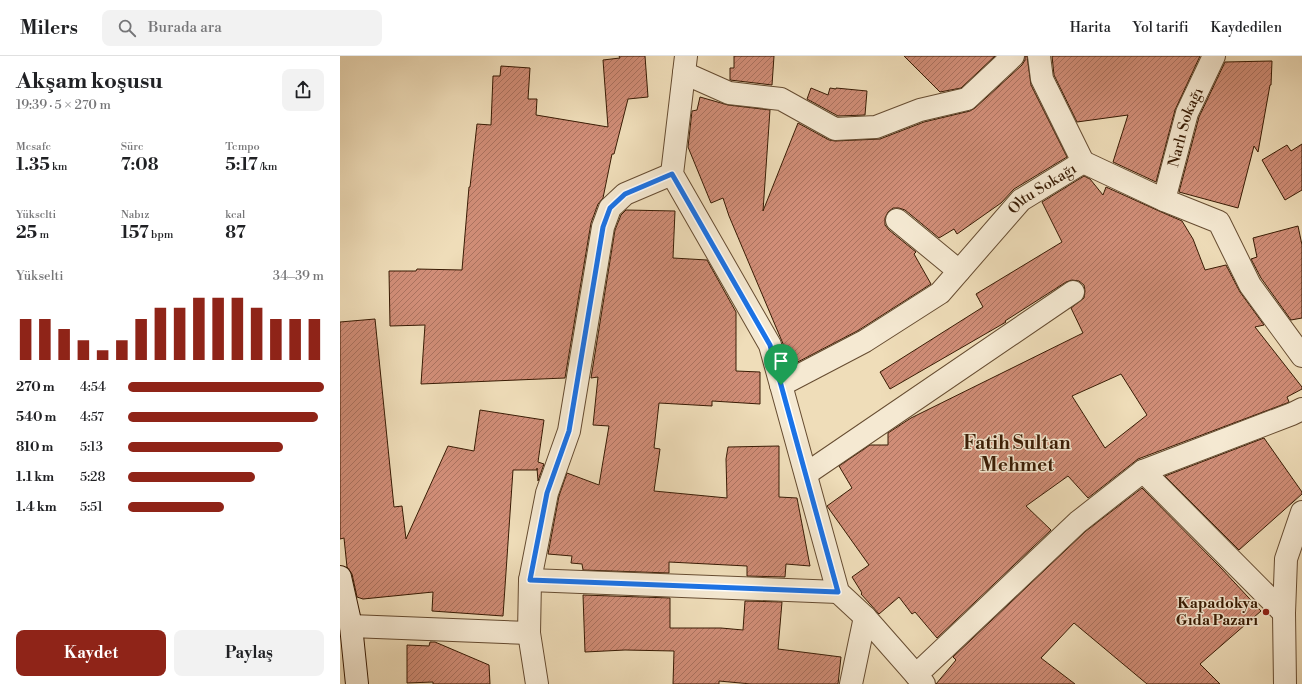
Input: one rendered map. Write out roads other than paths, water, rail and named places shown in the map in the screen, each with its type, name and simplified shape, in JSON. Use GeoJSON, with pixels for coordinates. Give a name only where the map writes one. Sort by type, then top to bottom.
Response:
{"type":"FeatureCollection","features":[{"type":"Feature","properties":{"kind":"street"},"geometry":{"type":"LineString","coordinates":[[1013,56],[967,98],[920,110],[876,127],[835,129],[782,99],[729,93],[685,65],[672,174],[770,345],[838,592],[865,617],[920,679],[1078,522],[1143,471],[1292,414],[1302,408]]}},
{"type":"Feature","properties":{"kind":"street"},"geometry":{"type":"LineString","coordinates":[[1039,56],[1042,79],[1083,162]]}},
{"type":"Feature","properties":{"kind":"street","name":"Narlı Sokağı"},"geometry":{"type":"LineString","coordinates":[[1164,200],[1187,113],[1214,56]]}},
{"type":"Feature","properties":{"kind":"street","name":"Oltu Sokağı"},"geometry":{"type":"LineString","coordinates":[[781,385],[865,340],[940,293],[1021,200],[1083,162],[1164,200],[1219,222],[1250,285],[1302,356]]}},
{"type":"Feature","properties":{"kind":"street"},"geometry":{"type":"LineString","coordinates":[[537,684],[529,633],[530,580],[547,493],[569,431],[603,227],[610,208],[625,194],[672,174]]}},
{"type":"Feature","properties":{"kind":"street"},"geometry":{"type":"LineString","coordinates":[[897,220],[959,272]]}},
{"type":"Feature","properties":{"kind":"street"},"geometry":{"type":"LineString","coordinates":[[806,474],[1073,292]]}},
{"type":"Feature","properties":{"kind":"street"},"geometry":{"type":"LineString","coordinates":[[1143,471],[1284,613]]}},
{"type":"Feature","properties":{"kind":"street"},"geometry":{"type":"LineString","coordinates":[[1284,684],[1286,560],[1302,512]]}},
{"type":"Feature","properties":{"kind":"street"},"geometry":{"type":"LineString","coordinates":[[340,577],[351,626],[357,684]]}},
{"type":"Feature","properties":{"kind":"street"},"geometry":{"type":"LineString","coordinates":[[530,580],[838,592]]}},
{"type":"Feature","properties":{"kind":"street"},"geometry":{"type":"LineString","coordinates":[[851,684],[865,617]]}},
{"type":"Feature","properties":{"kind":"street"},"geometry":{"type":"LineString","coordinates":[[351,626],[529,633]]}},
{"type":"Feature","properties":{"kind":"place","name":"Kapadokya Gıda Pazarı"},"geometry":{"type":"Point","coordinates":[1266,612]}},
{"type":"Feature","properties":{"kind":"district","name":"Fatih Sultan Mehmet"},"geometry":{"type":"Point","coordinates":[1017,453]}}]}
